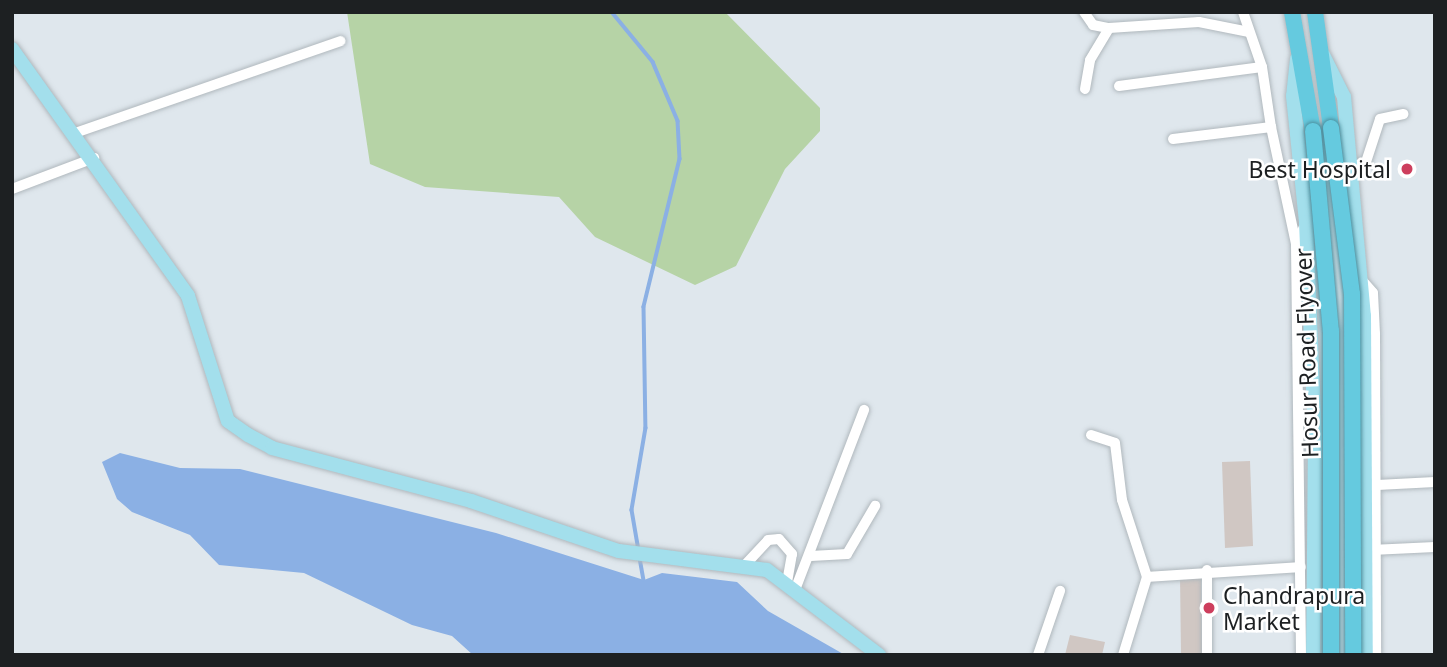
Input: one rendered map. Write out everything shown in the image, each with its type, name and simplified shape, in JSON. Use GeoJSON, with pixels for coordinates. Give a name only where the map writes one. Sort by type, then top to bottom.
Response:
{"type":"FeatureCollection","features":[{"type":"Feature","properties":{"kind":"highway","name":"Hosur Road Flyover"},"geometry":{"type":"LineString","coordinates":[[1292,12],[1313,131],[1331,331],[1331,655]]}},
{"type":"Feature","properties":{"kind":"highway","name":"Hosur Road Flyover"},"geometry":{"type":"LineString","coordinates":[[1315,12],[1352,294],[1353,655]]}},
{"type":"Feature","properties":{"kind":"main road"},"geometry":{"type":"LineString","coordinates":[[12,49],[94,158],[188,296],[228,421],[272,448],[639,554],[745,565],[791,586],[839,631],[879,655]]}},
{"type":"Feature","properties":{"kind":"main road"},"geometry":{"type":"LineString","coordinates":[[1298,51],[1293,96],[1306,222],[1317,586],[1313,655]]}},
{"type":"Feature","properties":{"kind":"main road"},"geometry":{"type":"LineString","coordinates":[[1322,54],[1344,97],[1361,279],[1371,550],[1365,586],[1366,655]]}},
{"type":"Feature","properties":{"kind":"main road"},"geometry":{"type":"LineString","coordinates":[[1317,586],[1365,586]]}},
{"type":"Feature","properties":{"kind":"street"},"geometry":{"type":"LineString","coordinates":[[1084,12],[1093,25],[1109,28],[1199,22],[1249,32]]}},
{"type":"Feature","properties":{"kind":"street"},"geometry":{"type":"LineString","coordinates":[[1243,12],[1262,67],[1296,244],[1301,655]]}},
{"type":"Feature","properties":{"kind":"street"},"geometry":{"type":"LineString","coordinates":[[1086,89],[1090,60],[1109,28]]}},
{"type":"Feature","properties":{"kind":"street"},"geometry":{"type":"LineString","coordinates":[[75,132],[341,41]]}},
{"type":"Feature","properties":{"kind":"street"},"geometry":{"type":"LineString","coordinates":[[1119,86],[1262,67]]}},
{"type":"Feature","properties":{"kind":"street"},"geometry":{"type":"LineString","coordinates":[[1352,167],[1366,162],[1375,124],[1403,114]]}},
{"type":"Feature","properties":{"kind":"street"},"geometry":{"type":"LineString","coordinates":[[1173,139],[1272,127]]}},
{"type":"Feature","properties":{"kind":"street"},"geometry":{"type":"LineString","coordinates":[[12,189],[94,158]]}},
{"type":"Feature","properties":{"kind":"street"},"geometry":{"type":"LineString","coordinates":[[1296,244],[1306,222]]}},
{"type":"Feature","properties":{"kind":"street"},"geometry":{"type":"LineString","coordinates":[[1361,279],[1373,293],[1377,485],[1371,550],[1376,655]]}},
{"type":"Feature","properties":{"kind":"street"},"geometry":{"type":"LineString","coordinates":[[791,586],[811,556],[864,410]]}},
{"type":"Feature","properties":{"kind":"street"},"geometry":{"type":"LineString","coordinates":[[1091,435],[1115,443],[1122,500],[1147,578],[1123,655]]}},
{"type":"Feature","properties":{"kind":"street"},"geometry":{"type":"LineString","coordinates":[[1377,485],[1435,482]]}},
{"type":"Feature","properties":{"kind":"street"},"geometry":{"type":"LineString","coordinates":[[811,556],[846,554],[874,506]]}},
{"type":"Feature","properties":{"kind":"street"},"geometry":{"type":"LineString","coordinates":[[745,565],[768,540],[779,539],[792,554],[791,586]]}},
{"type":"Feature","properties":{"kind":"street"},"geometry":{"type":"LineString","coordinates":[[1371,550],[1435,547]]}},
{"type":"Feature","properties":{"kind":"street"},"geometry":{"type":"LineString","coordinates":[[1147,578],[1207,570],[1301,567]]}},
{"type":"Feature","properties":{"kind":"street"},"geometry":{"type":"LineString","coordinates":[[1207,570],[1207,655]]}},
{"type":"Feature","properties":{"kind":"street"},"geometry":{"type":"LineString","coordinates":[[1038,655],[1060,591]]}},
{"type":"Feature","properties":{"kind":"green space"},"geometry":{"type":"Polygon","coordinates":[[[347,12],[725,12],[820,108],[820,131],[785,169],[736,266],[695,285],[595,237],[559,197],[425,187],[370,164],[347,12]]]}},
{"type":"Feature","properties":{"kind":"water"},"geometry":{"type":"Polygon","coordinates":[[[120,453],[180,468],[240,469],[496,533],[644,580],[662,573],[737,582],[768,611],[845,655],[473,655],[452,636],[412,625],[304,573],[219,565],[190,535],[132,512],[117,499],[102,462],[120,453]]]}},
{"type":"Feature","properties":{"kind":"building"},"geometry":{"type":"Polygon","coordinates":[[[1250,461],[1253,546],[1225,548],[1222,462],[1250,461]]]}},
{"type":"Feature","properties":{"kind":"building"},"geometry":{"type":"Polygon","coordinates":[[[1180,575],[1201,575],[1202,655],[1181,655],[1180,575]]]}},
{"type":"Feature","properties":{"kind":"building"},"geometry":{"type":"Polygon","coordinates":[[[1070,635],[1105,642],[1102,655],[1065,655],[1070,635]]]}},
{"type":"Feature","properties":{"kind":"waterway"},"geometry":{"type":"LineString","coordinates":[[612,12],[653,62],[678,121],[680,159],[644,307],[646,428],[632,510],[639,551]]}},
{"type":"Feature","properties":{"kind":"waterway"},"geometry":{"type":"LineString","coordinates":[[640,558],[644,580]]}},
{"type":"Feature","properties":{"kind":"place","name":"Best Hospital"},"geometry":{"type":"Point","coordinates":[1407,169]}},
{"type":"Feature","properties":{"kind":"place","name":"Chandrapura Market"},"geometry":{"type":"Point","coordinates":[1209,608]}}]}
